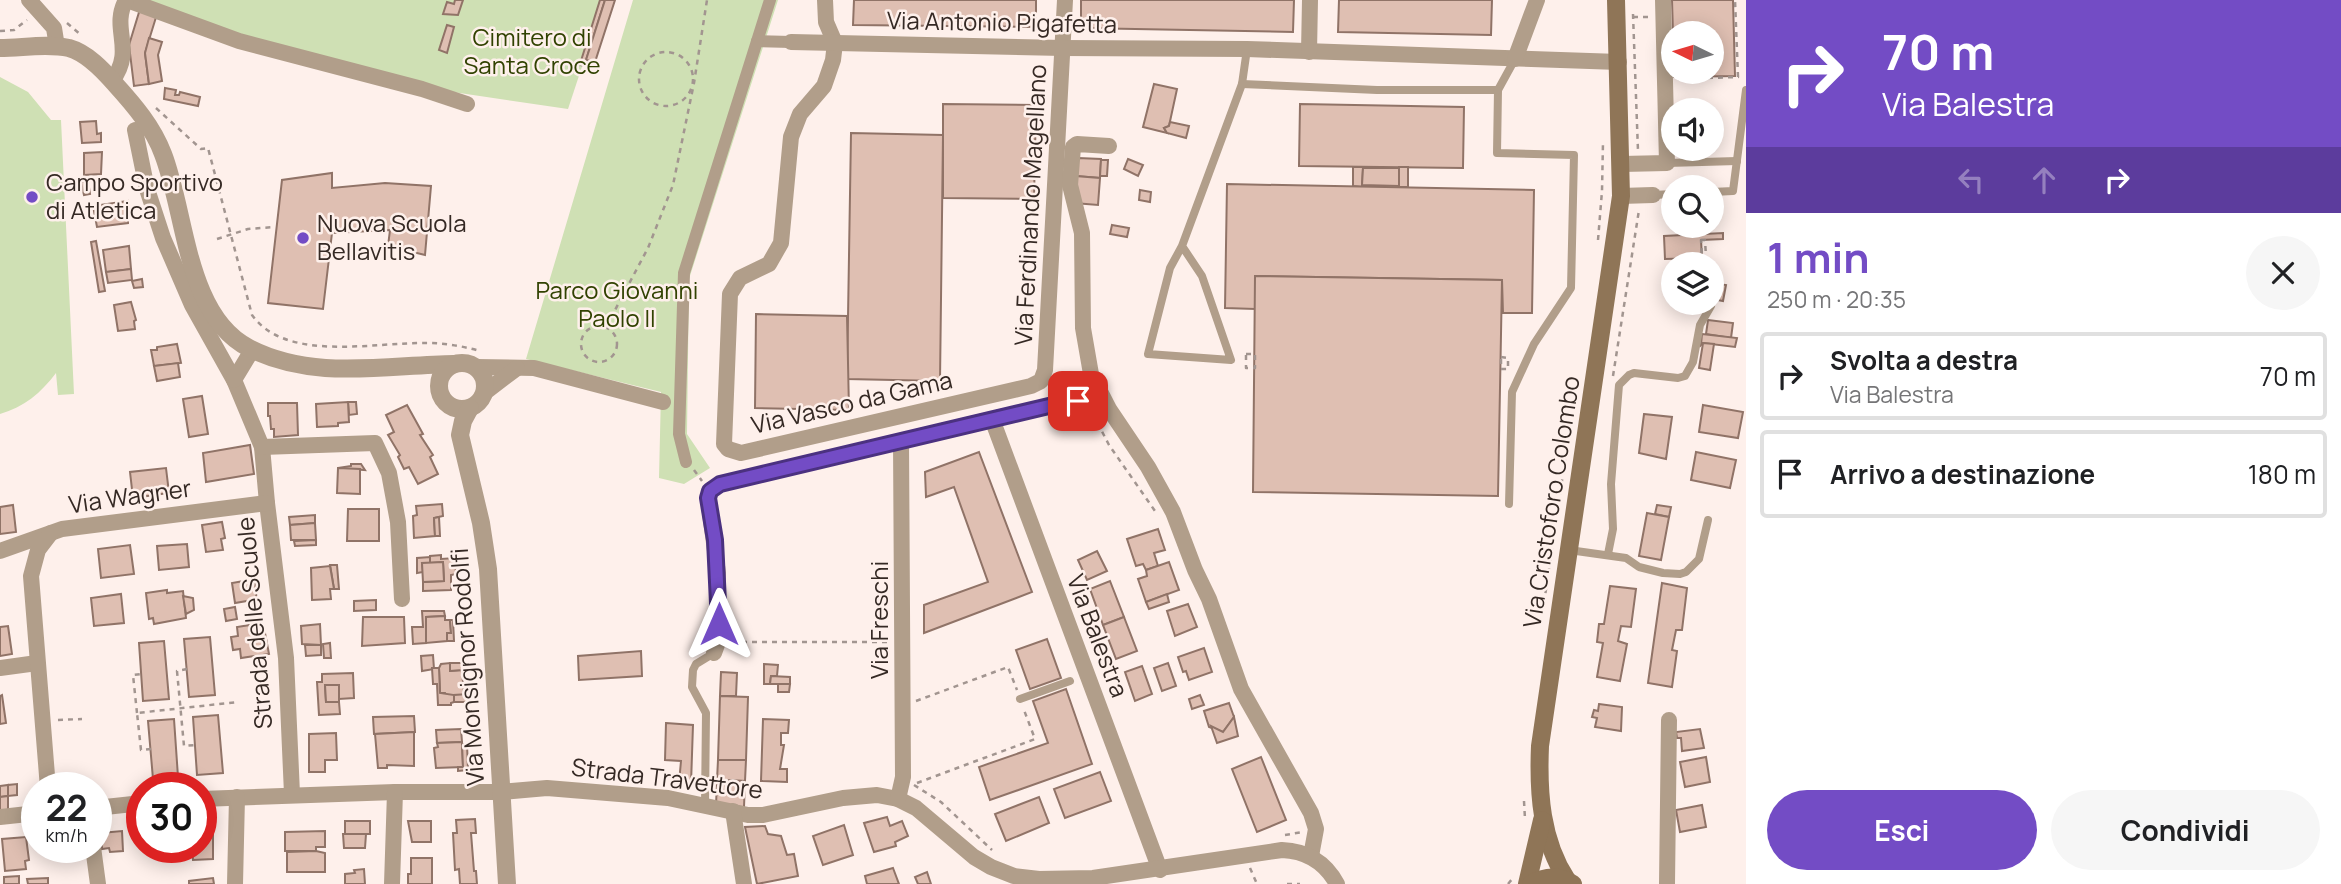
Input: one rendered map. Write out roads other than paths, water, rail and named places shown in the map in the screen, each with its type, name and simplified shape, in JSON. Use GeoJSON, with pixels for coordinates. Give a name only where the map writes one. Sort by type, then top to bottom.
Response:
{"type":"FeatureCollection","features":[{"type":"Feature","properties":{"kind":"main road","name":"Via Cristoforo Colombo"},"geometry":{"type":"LineString","coordinates":[[1570,882],[1558,864],[1542,817],[1540,746],[1621,195],[1616,0]]}},
{"type":"Feature","properties":{"kind":"main road","name":"Via Cristoforo Colombo"},"geometry":{"type":"LineString","coordinates":[[1529,884],[1542,817]]}},
{"type":"Feature","properties":{"kind":"main road"},"geometry":{"type":"LineString","coordinates":[[1529,884],[1544,878],[1570,882]]}},
{"type":"Feature","properties":{"kind":"street"},"geometry":{"type":"LineString","coordinates":[[112,81],[123,61],[121,9],[126,0],[239,41],[422,89],[467,104]]}},
{"type":"Feature","properties":{"kind":"street"},"geometry":{"type":"LineString","coordinates":[[686,462],[679,434],[682,285],[687,261],[770,0]]}},
{"type":"Feature","properties":{"kind":"street","name":"Via Vasco da Gama"},"geometry":{"type":"LineString","coordinates":[[825,0],[826,22],[835,43],[833,60],[824,86],[800,114],[791,137],[781,243],[769,264],[740,278],[730,294],[724,444],[728,449],[741,453],[1031,386],[1041,381],[1045,370]]}},
{"type":"Feature","properties":{"kind":"street","name":"Via Ferdinando Magellano"},"geometry":{"type":"LineString","coordinates":[[1045,370],[1065,0]]}},
{"type":"Feature","properties":{"kind":"street"},"geometry":{"type":"LineString","coordinates":[[1309,52],[1310,0]]}},
{"type":"Feature","properties":{"kind":"street"},"geometry":{"type":"LineString","coordinates":[[1515,59],[1537,0]]}},
{"type":"Feature","properties":{"kind":"street"},"geometry":{"type":"LineString","coordinates":[[1622,164],[1667,163],[1663,0]]}},
{"type":"Feature","properties":{"kind":"street"},"geometry":{"type":"LineString","coordinates":[[30,8],[54,28],[57,47]]}},
{"type":"Feature","properties":{"kind":"street","name":"Via Antonio Pigafetta"},"geometry":{"type":"LineString","coordinates":[[757,41],[1247,49],[1619,62]]}},
{"type":"Feature","properties":{"kind":"street"},"geometry":{"type":"LineString","coordinates":[[0,48],[69,48],[82,54],[112,81],[139,112],[155,136],[169,171],[199,287],[211,311],[230,333],[252,350],[284,363],[310,368],[415,366],[481,361],[517,368],[534,368],[680,406]]}},
{"type":"Feature","properties":{"kind":"street","name":"Strada delle Scuole"},"geometry":{"type":"LineString","coordinates":[[135,130],[147,189],[166,245],[204,330],[234,380],[262,447],[286,658],[292,794]]}},
{"type":"Feature","properties":{"kind":"street"},"geometry":{"type":"LineString","coordinates":[[1109,146],[1077,144],[1073,148],[1070,185],[1082,233],[1083,328],[1091,374],[1109,409],[1148,467],[1173,512],[1209,599],[1241,689],[1311,813],[1316,829],[1311,856],[1325,867],[1337,884]]}},
{"type":"Feature","properties":{"kind":"street"},"geometry":{"type":"LineString","coordinates":[[1621,195],[1653,195]]}},
{"type":"Feature","properties":{"kind":"street"},"geometry":{"type":"LineString","coordinates":[[166,245],[172,237],[184,231]]}},
{"type":"Feature","properties":{"kind":"street"},"geometry":{"type":"LineString","coordinates":[[234,380],[252,350]]}},
{"type":"Feature","properties":{"kind":"street"},"geometry":{"type":"LineString","coordinates":[[481,361],[484,393]]}},
{"type":"Feature","properties":{"kind":"street"},"geometry":{"type":"LineString","coordinates":[[454,364],[442,375],[444,399],[456,409],[470,408]]}},
{"type":"Feature","properties":{"kind":"street","name":"Via Monsignor Rodolfi"},"geometry":{"type":"LineString","coordinates":[[415,366],[433,381],[444,399],[463,448]]}},
{"type":"Feature","properties":{"kind":"street"},"geometry":{"type":"LineString","coordinates":[[484,393],[517,368]]}},
{"type":"Feature","properties":{"kind":"street","name":"Via Monsignor Rodolfi"},"geometry":{"type":"LineString","coordinates":[[484,393],[476,405],[470,408],[460,435],[481,523],[488,569],[507,884]]}},
{"type":"Feature","properties":{"kind":"street"},"geometry":{"type":"LineString","coordinates":[[716,647],[718,573],[708,498],[713,487],[1070,401],[1087,408]]}},
{"type":"Feature","properties":{"kind":"street","name":"Via Balestra"},"geometry":{"type":"LineString","coordinates":[[992,419],[1160,870]]}},
{"type":"Feature","properties":{"kind":"street","name":"Via Freschi"},"geometry":{"type":"LineString","coordinates":[[898,799],[903,777],[901,441]]}},
{"type":"Feature","properties":{"kind":"street"},"geometry":{"type":"LineString","coordinates":[[262,447],[375,443],[389,473],[398,522],[401,598]]}},
{"type":"Feature","properties":{"kind":"street","name":"Via Wagner"},"geometry":{"type":"LineString","coordinates":[[2,551],[52,532],[267,503]]}},
{"type":"Feature","properties":{"kind":"street"},"geometry":{"type":"LineString","coordinates":[[47,772],[31,576],[38,550],[52,532]]}},
{"type":"Feature","properties":{"kind":"street","name":"Via Wagner"},"geometry":{"type":"LineString","coordinates":[[2,551],[19,560],[31,576]]}},
{"type":"Feature","properties":{"kind":"street"},"geometry":{"type":"LineString","coordinates":[[0,667],[37,663]]}},
{"type":"Feature","properties":{"kind":"street"},"geometry":{"type":"LineString","coordinates":[[1667,884],[1669,720]]}},
{"type":"Feature","properties":{"kind":"street","name":"Strada Travettore"},"geometry":{"type":"LineString","coordinates":[[217,798],[292,794],[501,792],[547,788],[628,793],[764,815],[863,795],[877,795],[898,799],[925,815],[974,857],[1003,873],[1039,879],[1093,881],[1282,850],[1311,856]]}},
{"type":"Feature","properties":{"kind":"street"},"geometry":{"type":"LineString","coordinates":[[392,884],[395,792]]}},
{"type":"Feature","properties":{"kind":"street"},"geometry":{"type":"LineString","coordinates":[[234,884],[237,797]]}},
{"type":"Feature","properties":{"kind":"street"},"geometry":{"type":"LineString","coordinates":[[733,811],[744,884]]}},
{"type":"Feature","properties":{"kind":"street"},"geometry":{"type":"LineString","coordinates":[[0,817],[21,815]]}},
{"type":"Feature","properties":{"kind":"street"},"geometry":{"type":"LineString","coordinates":[[95,863],[98,884]]}},
{"type":"Feature","properties":{"kind":"lane"},"geometry":{"type":"LineString","coordinates":[[1182,246],[1202,276],[1231,360],[1149,354],[1170,268],[1182,246],[1242,84],[1247,49]]}},
{"type":"Feature","properties":{"kind":"lane"},"geometry":{"type":"LineString","coordinates":[[1510,503],[1511,392],[1534,344],[1571,288],[1574,155],[1497,153],[1498,90],[1515,59]]}},
{"type":"Feature","properties":{"kind":"lane"},"geometry":{"type":"LineString","coordinates":[[1242,84],[1377,90],[1498,90]]}},
{"type":"Feature","properties":{"kind":"lane"},"geometry":{"type":"LineString","coordinates":[[1724,191],[1733,191],[1746,90]]}},
{"type":"Feature","properties":{"kind":"lane"},"geometry":{"type":"LineString","coordinates":[[1667,163],[1737,160]]}},
{"type":"Feature","properties":{"kind":"lane"},"geometry":{"type":"LineString","coordinates":[[1653,195],[1661,195]]}},
{"type":"Feature","properties":{"kind":"lane"},"geometry":{"type":"LineString","coordinates":[[1608,555],[1612,529],[1611,484],[1619,385],[1634,373],[1678,378],[1685,376],[1693,362],[1700,325],[1706,315]]}},
{"type":"Feature","properties":{"kind":"lane"},"geometry":{"type":"LineString","coordinates":[[1569,550],[1626,558],[1634,565],[1663,573],[1685,572],[1699,559],[1708,520]]}},
{"type":"Feature","properties":{"kind":"lane"},"geometry":{"type":"LineString","coordinates":[[705,805],[706,713],[693,692],[692,670],[716,647]]}},
{"type":"Feature","properties":{"kind":"lane"},"geometry":{"type":"LineString","coordinates":[[1020,699],[1070,681]]}},
{"type":"Feature","properties":{"kind":"place","name":"Campo Sportivo di Atletica"},"geometry":{"type":"Point","coordinates":[32,197]}},
{"type":"Feature","properties":{"kind":"place","name":"Nuova Scuola Bellavitis"},"geometry":{"type":"Point","coordinates":[303,238]}},
{"type":"Feature","properties":{"kind":"park label","name":"Cimitero di Santa Croce"},"geometry":{"type":"Point","coordinates":[532,52]}},
{"type":"Feature","properties":{"kind":"park label","name":"Parco Giovanni Paolo II"},"geometry":{"type":"Point","coordinates":[617,305]}}]}
